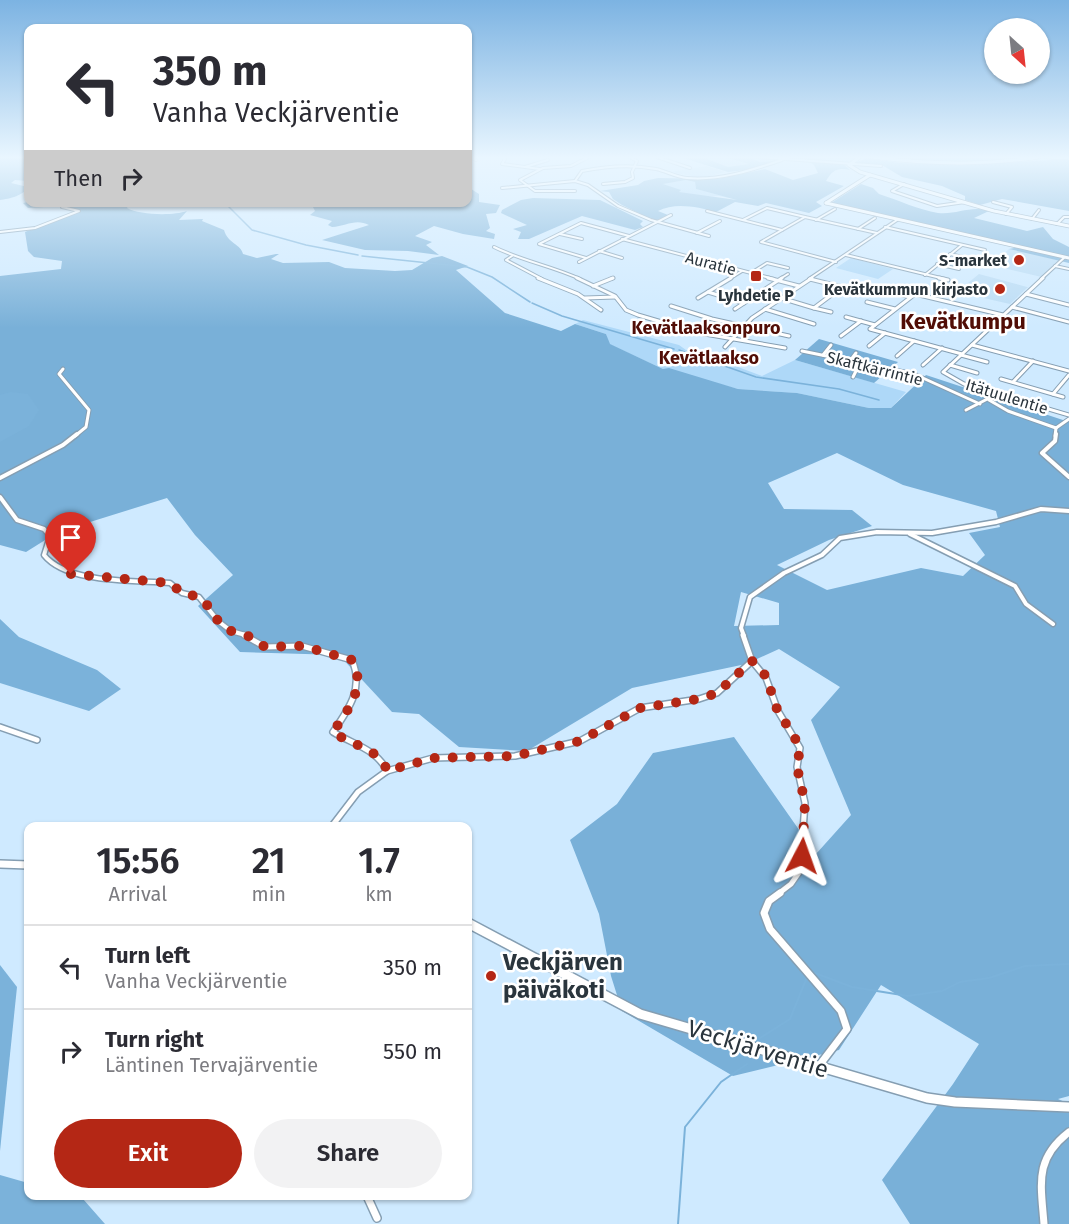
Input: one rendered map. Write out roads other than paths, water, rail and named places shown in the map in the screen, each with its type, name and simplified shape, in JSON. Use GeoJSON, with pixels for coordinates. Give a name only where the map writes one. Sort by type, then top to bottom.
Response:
{"type":"FeatureCollection","features":[{"type":"Feature","properties":{"kind":"street"},"geometry":{"type":"LineString","coordinates":[[0,231],[42,226],[71,214]]}},
{"type":"Feature","properties":{"kind":"street"},"geometry":{"type":"LineString","coordinates":[[636,214],[656,222],[709,236]]}},
{"type":"Feature","properties":{"kind":"street"},"geometry":{"type":"LineString","coordinates":[[719,214],[783,230]]}},
{"type":"Feature","properties":{"kind":"street"},"geometry":{"type":"LineString","coordinates":[[743,220],[755,214]]}},
{"type":"Feature","properties":{"kind":"street"},"geometry":{"type":"LineString","coordinates":[[793,214],[877,233]]}},
{"type":"Feature","properties":{"kind":"street"},"geometry":{"type":"LineString","coordinates":[[816,220],[825,214]]}},
{"type":"Feature","properties":{"kind":"street"},"geometry":{"type":"LineString","coordinates":[[872,214],[1067,258]]}},
{"type":"Feature","properties":{"kind":"street"},"geometry":{"type":"LineString","coordinates":[[1007,214],[1069,226]]}},
{"type":"Feature","properties":{"kind":"street"},"geometry":{"type":"LineString","coordinates":[[1032,219],[1036,214]]}},
{"type":"Feature","properties":{"kind":"street"},"geometry":{"type":"LineString","coordinates":[[579,262],[671,215]]}},
{"type":"Feature","properties":{"kind":"street"},"geometry":{"type":"LineString","coordinates":[[805,217],[762,243],[836,262]]}},
{"type":"Feature","properties":{"kind":"street"},"geometry":{"type":"LineString","coordinates":[[1057,224],[1064,217],[1069,217]]}},
{"type":"Feature","properties":{"kind":"street"},"geometry":{"type":"LineString","coordinates":[[858,229],[875,218]]}},
{"type":"Feature","properties":{"kind":"street"},"geometry":{"type":"LineString","coordinates":[[725,347],[744,325],[765,309],[897,220]]}},
{"type":"Feature","properties":{"kind":"street"},"geometry":{"type":"LineString","coordinates":[[697,233],[720,221]]}},
{"type":"Feature","properties":{"kind":"street"},"geometry":{"type":"LineString","coordinates":[[586,258],[538,244],[581,223],[629,236]]}},
{"type":"Feature","properties":{"kind":"street"},"geometry":{"type":"LineString","coordinates":[[885,227],[985,250]]}},
{"type":"Feature","properties":{"kind":"street"},"geometry":{"type":"LineString","coordinates":[[560,234],[582,239]]}},
{"type":"Feature","properties":{"kind":"street","name":"Auratie"},"geometry":{"type":"LineString","coordinates":[[622,239],[799,286]]}},
{"type":"Feature","properties":{"kind":"street"},"geometry":{"type":"LineString","coordinates":[[925,275],[962,245]]}},
{"type":"Feature","properties":{"kind":"street"},"geometry":{"type":"LineString","coordinates":[[494,247],[512,256],[555,267],[617,297],[629,312],[699,333],[785,348]]}},
{"type":"Feature","properties":{"kind":"street"},"geometry":{"type":"LineString","coordinates":[[599,251],[622,258]]}},
{"type":"Feature","properties":{"kind":"street"},"geometry":{"type":"LineString","coordinates":[[950,254],[975,260]]}},
{"type":"Feature","properties":{"kind":"street"},"geometry":{"type":"LineString","coordinates":[[846,255],[948,280]]}},
{"type":"Feature","properties":{"kind":"street"},"geometry":{"type":"LineString","coordinates":[[512,256],[506,260],[517,268],[558,284],[585,298],[601,310]]}},
{"type":"Feature","properties":{"kind":"street"},"geometry":{"type":"LineString","coordinates":[[977,373],[950,365],[1055,266],[1067,258]]}},
{"type":"Feature","properties":{"kind":"street"},"geometry":{"type":"LineString","coordinates":[[751,273],[767,263],[788,268]]}},
{"type":"Feature","properties":{"kind":"street"},"geometry":{"type":"LineString","coordinates":[[938,264],[960,269]]}},
{"type":"Feature","properties":{"kind":"street"},"geometry":{"type":"LineString","coordinates":[[1055,266],[1069,269]]}},
{"type":"Feature","properties":{"kind":"street"},"geometry":{"type":"LineString","coordinates":[[698,298],[742,271]]}},
{"type":"Feature","properties":{"kind":"street"},"geometry":{"type":"LineString","coordinates":[[735,309],[788,274]]}},
{"type":"Feature","properties":{"kind":"street"},"geometry":{"type":"LineString","coordinates":[[593,286],[613,278]]}},
{"type":"Feature","properties":{"kind":"street"},"geometry":{"type":"LineString","coordinates":[[810,279],[858,291]]}},
{"type":"Feature","properties":{"kind":"street"},"geometry":{"type":"LineString","coordinates":[[814,308],[842,287]]}},
{"type":"Feature","properties":{"kind":"street"},"geometry":{"type":"LineString","coordinates":[[885,290],[910,297]]}},
{"type":"Feature","properties":{"kind":"street"},"geometry":{"type":"LineString","coordinates":[[708,292],[744,303]]}},
{"type":"Feature","properties":{"kind":"street"},"geometry":{"type":"LineString","coordinates":[[870,329],[910,297],[919,294],[1003,315]]}},
{"type":"Feature","properties":{"kind":"street"},"geometry":{"type":"LineString","coordinates":[[1026,294],[1069,305]]}},
{"type":"Feature","properties":{"kind":"street"},"geometry":{"type":"LineString","coordinates":[[585,298],[617,297]]}},
{"type":"Feature","properties":{"kind":"street"},"geometry":{"type":"LineString","coordinates":[[781,298],[831,312]]}},
{"type":"Feature","properties":{"kind":"street"},"geometry":{"type":"LineString","coordinates":[[867,302],[895,309]]}},
{"type":"Feature","properties":{"kind":"street"},"geometry":{"type":"LineString","coordinates":[[671,306],[709,318],[789,336]]}},
{"type":"Feature","properties":{"kind":"street"},"geometry":{"type":"LineString","coordinates":[[1012,307],[1069,322]]}},
{"type":"Feature","properties":{"kind":"street"},"geometry":{"type":"LineString","coordinates":[[765,309],[814,324]]}},
{"type":"Feature","properties":{"kind":"street"},"geometry":{"type":"LineString","coordinates":[[846,317],[875,325]]}},
{"type":"Feature","properties":{"kind":"street"},"geometry":{"type":"LineString","coordinates":[[841,336],[861,321]]}},
{"type":"Feature","properties":{"kind":"street"},"geometry":{"type":"LineString","coordinates":[[855,325],[987,362]]}},
{"type":"Feature","properties":{"kind":"street"},"geometry":{"type":"LineString","coordinates":[[869,346],[885,333]]}},
{"type":"Feature","properties":{"kind":"street"},"geometry":{"type":"LineString","coordinates":[[897,356],[914,341]]}},
{"type":"Feature","properties":{"kind":"street"},"geometry":{"type":"LineString","coordinates":[[823,355],[831,345]]}},
{"type":"Feature","properties":{"kind":"street"},"geometry":{"type":"LineString","coordinates":[[972,345],[1069,373],[1053,394]]}},
{"type":"Feature","properties":{"kind":"street"},"geometry":{"type":"LineString","coordinates":[[923,365],[942,348]]}},
{"type":"Feature","properties":{"kind":"street","name":"Skaftkärrintie"},"geometry":{"type":"LineString","coordinates":[[802,351],[914,374],[980,404]]}},
{"type":"Feature","properties":{"kind":"street"},"geometry":{"type":"LineString","coordinates":[[850,361],[856,353]]}},
{"type":"Feature","properties":{"kind":"street"},"geometry":{"type":"LineString","coordinates":[[1013,382],[1033,361]]}},
{"type":"Feature","properties":{"kind":"street"},"geometry":{"type":"LineString","coordinates":[[853,377],[860,363]]}},
{"type":"Feature","properties":{"kind":"street","name":"Itätuulentie"},"geometry":{"type":"LineString","coordinates":[[950,365],[943,372],[946,376],[1069,417]]}},
{"type":"Feature","properties":{"kind":"street"},"geometry":{"type":"LineString","coordinates":[[0,478],[63,445],[86,427],[89,410],[63,382],[59,374],[63,369]]}},
{"type":"Feature","properties":{"kind":"street"},"geometry":{"type":"LineString","coordinates":[[1001,379],[1063,397]]}},
{"type":"Feature","properties":{"kind":"street"},"geometry":{"type":"LineString","coordinates":[[966,410],[997,394]]}},
{"type":"Feature","properties":{"kind":"street"},"geometry":{"type":"LineString","coordinates":[[988,400],[1056,428]]}},
{"type":"Feature","properties":{"kind":"street"},"geometry":{"type":"LineString","coordinates":[[1069,417],[1056,428],[1055,441],[1042,453],[1045,459],[1069,477]]}},
{"type":"Feature","properties":{"kind":"street"},"geometry":{"type":"LineString","coordinates":[[0,497],[18,520],[44,529],[50,536],[45,555],[52,565],[71,574],[170,583],[182,593],[199,597],[211,609],[218,621],[231,631],[251,637],[265,647],[302,646],[352,660],[359,673],[357,692],[333,732],[346,742],[361,747],[380,758],[387,771]]}},
{"type":"Feature","properties":{"kind":"street"},"geometry":{"type":"LineString","coordinates":[[818,1067],[847,1029],[847,1025],[841,1011],[770,929],[764,913],[769,901],[791,884],[800,871],[805,803],[797,767],[800,748],[777,710],[768,679],[762,668],[752,661],[741,628],[750,597],[784,573],[822,555],[840,538],[877,532],[932,533],[996,522],[1041,509],[1069,511]]}},
{"type":"Feature","properties":{"kind":"street"},"geometry":{"type":"LineString","coordinates":[[910,534],[1015,586],[1026,604],[1053,624]]}},
{"type":"Feature","properties":{"kind":"street"},"geometry":{"type":"LineString","coordinates":[[335,822],[358,792],[387,771],[433,758],[515,756],[580,741],[640,708],[699,699],[717,693],[752,661]]}},
{"type":"Feature","properties":{"kind":"street"},"geometry":{"type":"LineString","coordinates":[[0,727],[37,740]]}},
{"type":"Feature","properties":{"kind":"street"},"geometry":{"type":"LineString","coordinates":[[0,864],[24,865]]}},
{"type":"Feature","properties":{"kind":"street","name":"Veckjärventie"},"geometry":{"type":"LineString","coordinates":[[472,924],[640,1014],[927,1098],[955,1102],[1069,1107]]}},
{"type":"Feature","properties":{"kind":"street"},"geometry":{"type":"LineString","coordinates":[[1044,1224],[1042,1165],[1050,1146],[1069,1132]]}},
{"type":"Feature","properties":{"kind":"street"},"geometry":{"type":"LineString","coordinates":[[369,1200],[377,1218]]}},
{"type":"Feature","properties":{"kind":"waterway"},"geometry":{"type":"LineString","coordinates":[[236,214],[252,230],[306,245],[358,255]]}},
{"type":"Feature","properties":{"kind":"waterway"},"geometry":{"type":"LineString","coordinates":[[362,256],[467,267],[492,277],[530,302]]}},
{"type":"Feature","properties":{"kind":"waterway"},"geometry":{"type":"LineString","coordinates":[[532,303],[562,316],[674,349]]}},
{"type":"Feature","properties":{"kind":"waterway"},"geometry":{"type":"LineString","coordinates":[[679,350],[756,377],[839,389],[879,400]]}},
{"type":"Feature","properties":{"kind":"waterway"},"geometry":{"type":"LineString","coordinates":[[815,973],[852,987],[908,996],[942,991],[960,982],[989,978],[1025,966],[1069,964]]}},
{"type":"Feature","properties":{"kind":"waterway"},"geometry":{"type":"LineString","coordinates":[[760,1038],[790,1019],[807,977]]}},
{"type":"Feature","properties":{"kind":"waterway"},"geometry":{"type":"LineString","coordinates":[[678,1224],[685,1127],[721,1082],[747,1064]]}},
{"type":"Feature","properties":{"kind":"place","name":"S-market"},"geometry":{"type":"Point","coordinates":[1019,260]}},
{"type":"Feature","properties":{"kind":"place","name":"Lyhdetie P"},"geometry":{"type":"Point","coordinates":[756,276]}},
{"type":"Feature","properties":{"kind":"place","name":"Kevätkummun kirjasto"},"geometry":{"type":"Point","coordinates":[1000,289]}},
{"type":"Feature","properties":{"kind":"place","name":"Veckjärven päiväkoti"},"geometry":{"type":"Point","coordinates":[491,976]}},
{"type":"Feature","properties":{"kind":"district","name":"Kevätkumpu"},"geometry":{"type":"Point","coordinates":[963,321]}},
{"type":"Feature","properties":{"kind":"district","name":"Kevätlaaksonpuro"},"geometry":{"type":"Point","coordinates":[706,328]}},
{"type":"Feature","properties":{"kind":"district","name":"Kevätlaakso"},"geometry":{"type":"Point","coordinates":[709,358]}}]}
